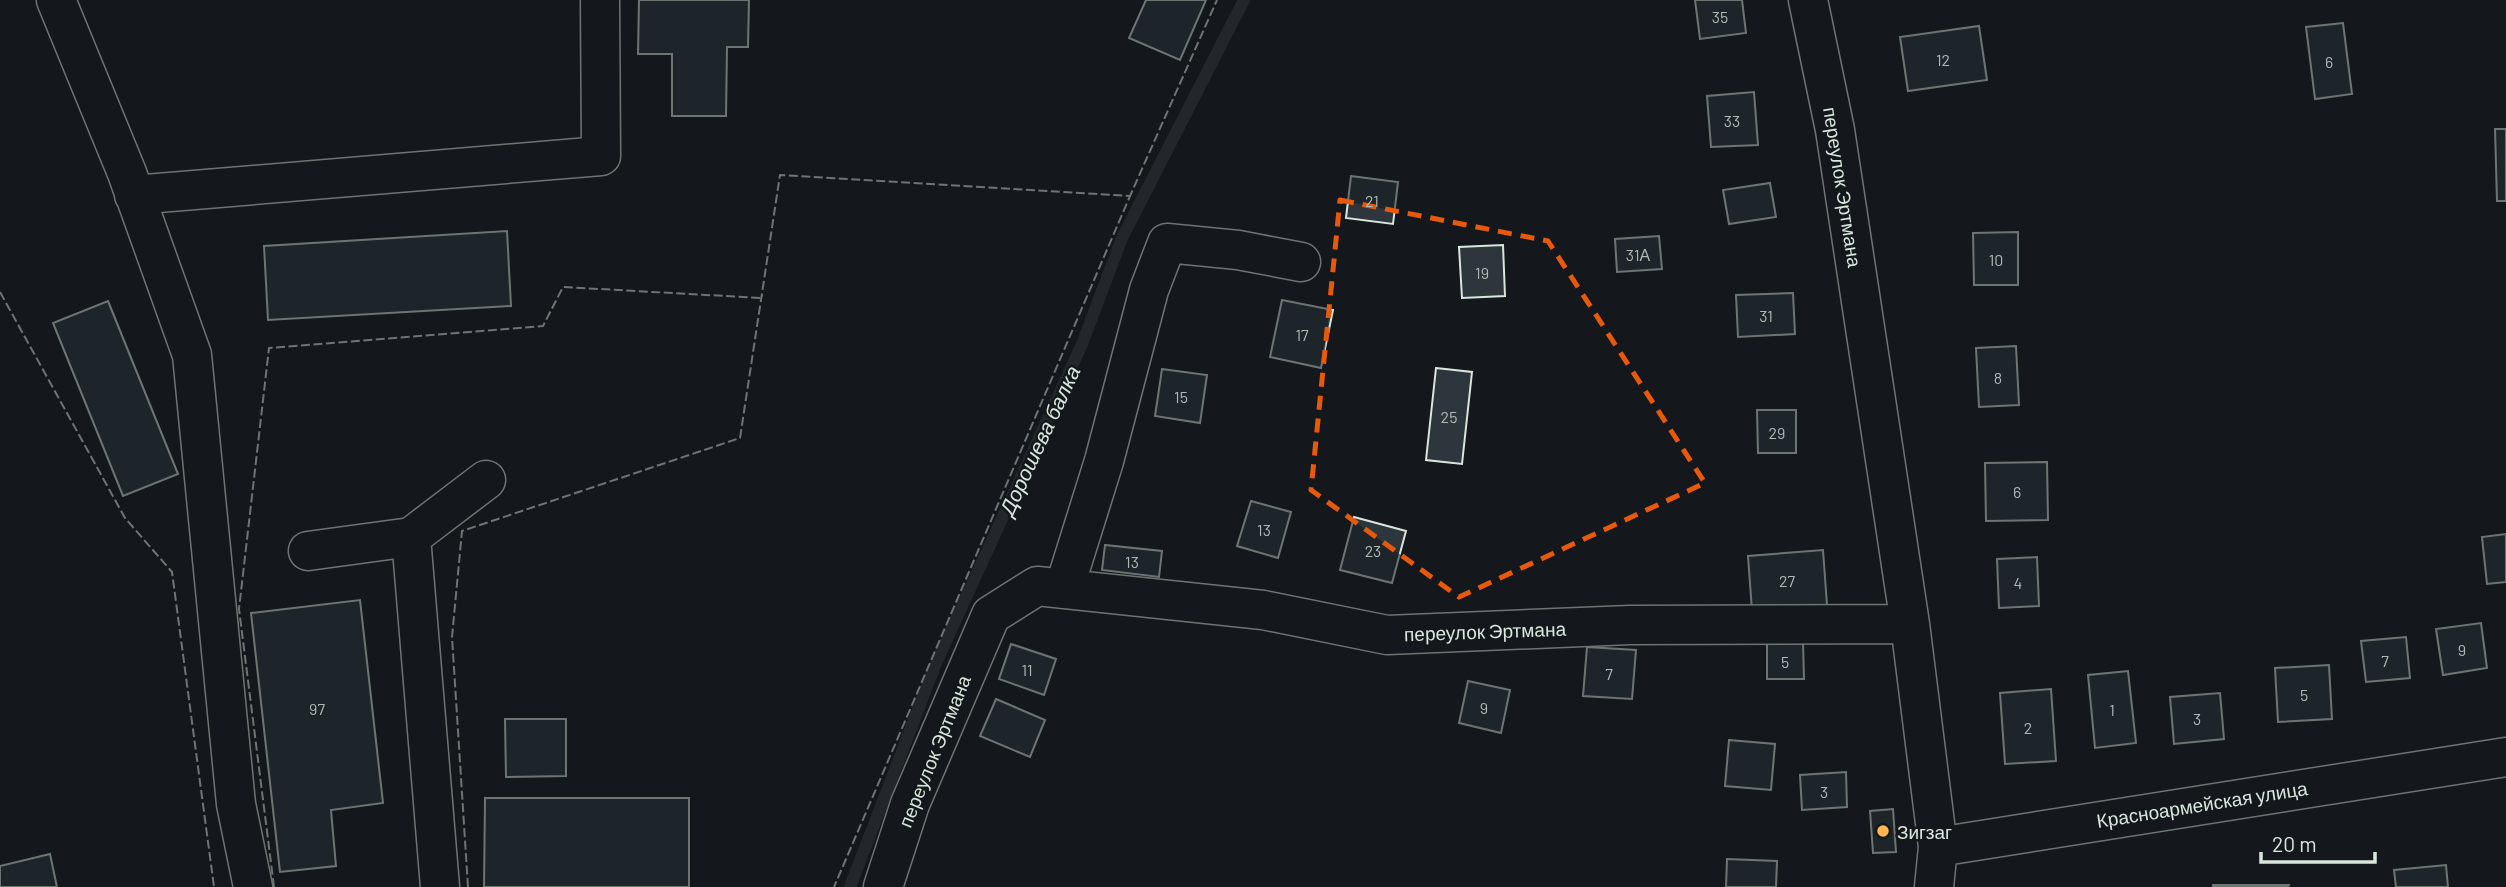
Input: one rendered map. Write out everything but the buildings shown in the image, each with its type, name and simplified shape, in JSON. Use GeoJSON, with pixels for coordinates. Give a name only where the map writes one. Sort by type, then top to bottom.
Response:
{"type":"FeatureCollection","features":[{"type":"Feature","properties":{"kind":"street"},"geometry":{"type":"LineString","coordinates":[[56,0],[134,195],[192,355],[236,804],[253,887]]}},
{"type":"Feature","properties":{"kind":"street"},"geometry":{"type":"LineString","coordinates":[[134,195],[601,156],[600,0]]}},
{"type":"Feature","properties":{"kind":"street","name":"переулок Эртмана"},"geometry":{"type":"LineString","coordinates":[[1808,0],[1835,130],[1910,624],[1938,846]]}},
{"type":"Feature","properties":{"kind":"street"},"geometry":{"type":"LineString","coordinates":[[1064,589],[1104,461],[1149,290],[1167,243],[1238,250],[1301,262]]}},
{"type":"Feature","properties":{"kind":"street"},"geometry":{"type":"LineString","coordinates":[[308,551],[411,537],[486,480]]}},
{"type":"Feature","properties":{"kind":"street"},"geometry":{"type":"LineString","coordinates":[[411,537],[440,887]]}},
{"type":"Feature","properties":{"kind":"street","name":"переулок Эртмана"},"geometry":{"type":"LineString","coordinates":[[883,887],[910,804],[991,615],[1037,586],[1263,610],[1387,635],[1630,625],[1910,624]]}},
{"type":"Feature","properties":{"kind":"street","name":"Красноармейская улица"},"geometry":{"type":"LineString","coordinates":[[1938,846],[2506,757]]}},
{"type":"Feature","properties":{"kind":"street"},"geometry":{"type":"LineString","coordinates":[[1934,887],[1938,846]]}},
{"type":"Feature","properties":{"kind":"highlighted area"},"geometry":{"type":"Polygon","coordinates":[[[1340,200],[1548,241],[1705,483],[1459,597],[1311,490],[1340,200]]]}},
{"type":"Feature","properties":{"kind":"waterway","name":"Дорошева балка"},"geometry":{"type":"LineString","coordinates":[[850,887],[936,663],[1082,344],[1122,238],[1244,0]]}},
{"type":"Feature","properties":{"kind":"fence"},"geometry":{"type":"LineString","coordinates":[[1127,196],[1130,196],[1217,0]]}},
{"type":"Feature","properties":{"kind":"fence"},"geometry":{"type":"LineString","coordinates":[[468,887],[452,637],[462,531],[740,438],[780,175],[1130,196],[834,887]]}},
{"type":"Feature","properties":{"kind":"fence"},"geometry":{"type":"LineString","coordinates":[[274,887],[239,609],[269,348],[543,326],[563,287],[762,298],[762,295]]}},
{"type":"Feature","properties":{"kind":"fence"},"geometry":{"type":"LineString","coordinates":[[0,292],[125,518],[172,572],[214,887]]}},
{"type":"Feature","properties":{"kind":"place","name":"Зигзаг"},"geometry":{"type":"Point","coordinates":[1883,831]}}]}
